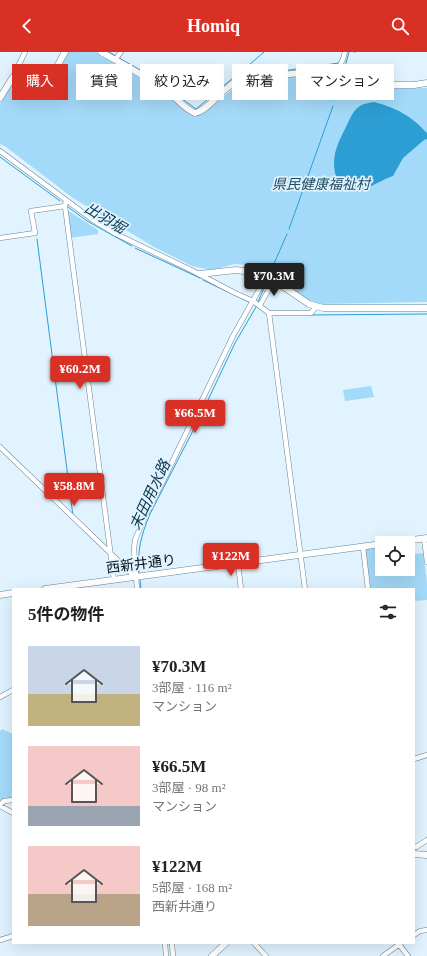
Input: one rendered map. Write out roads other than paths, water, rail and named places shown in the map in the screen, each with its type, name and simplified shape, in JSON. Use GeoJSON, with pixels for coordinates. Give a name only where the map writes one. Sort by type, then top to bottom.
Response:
{"type":"FeatureCollection","features":[{"type":"Feature","properties":{"kind":"street"},"geometry":{"type":"LineString","coordinates":[[19,64],[25,52]]}},
{"type":"Feature","properties":{"kind":"street"},"geometry":{"type":"LineString","coordinates":[[58,64],[65,52]]}},
{"type":"Feature","properties":{"kind":"street"},"geometry":{"type":"LineString","coordinates":[[101,52],[167,91],[195,113],[202,110],[232,83],[241,80],[296,73]]}},
{"type":"Feature","properties":{"kind":"street"},"geometry":{"type":"LineString","coordinates":[[115,60],[121,52]]}},
{"type":"Feature","properties":{"kind":"street"},"geometry":{"type":"LineString","coordinates":[[340,64],[345,52]]}},
{"type":"Feature","properties":{"kind":"street"},"geometry":{"type":"LineString","coordinates":[[0,98],[12,79]]}},
{"type":"Feature","properties":{"kind":"street"},"geometry":{"type":"LineString","coordinates":[[394,85],[414,85],[427,83]]}},
{"type":"Feature","properties":{"kind":"street"},"geometry":{"type":"LineString","coordinates":[[0,151],[92,220],[116,234],[253,301],[269,313],[305,588]]}},
{"type":"Feature","properties":{"kind":"street"},"geometry":{"type":"LineString","coordinates":[[66,200],[65,206],[114,580]]}},
{"type":"Feature","properties":{"kind":"street"},"geometry":{"type":"LineString","coordinates":[[0,238],[35,233],[31,211],[65,206]]}},
{"type":"Feature","properties":{"kind":"street"},"geometry":{"type":"LineString","coordinates":[[200,274],[244,270],[274,282],[316,307],[332,309],[427,308]]}},
{"type":"Feature","properties":{"kind":"street"},"geometry":{"type":"LineString","coordinates":[[137,588],[134,577],[135,540],[146,514],[233,336],[264,281]]}},
{"type":"Feature","properties":{"kind":"street"},"geometry":{"type":"LineString","coordinates":[[260,305],[274,282]]}},
{"type":"Feature","properties":{"kind":"street"},"geometry":{"type":"LineString","coordinates":[[269,313],[311,313],[316,307]]}},
{"type":"Feature","properties":{"kind":"street"},"geometry":{"type":"LineString","coordinates":[[0,447],[134,577]]}},
{"type":"Feature","properties":{"kind":"street"},"geometry":{"type":"LineString","coordinates":[[415,539],[425,538],[427,562]]}},
{"type":"Feature","properties":{"kind":"street","name":"西新井通り"},"geometry":{"type":"LineString","coordinates":[[53,588],[375,545]]}},
{"type":"Feature","properties":{"kind":"street"},"geometry":{"type":"LineString","coordinates":[[363,547],[368,588]]}},
{"type":"Feature","properties":{"kind":"street"},"geometry":{"type":"LineString","coordinates":[[238,564],[241,588]]}},
{"type":"Feature","properties":{"kind":"street"},"geometry":{"type":"LineString","coordinates":[[0,595],[12,593]]}},
{"type":"Feature","properties":{"kind":"street"},"geometry":{"type":"LineString","coordinates":[[0,697],[12,691]]}},
{"type":"Feature","properties":{"kind":"street"},"geometry":{"type":"LineString","coordinates":[[415,759],[427,755]]}},
{"type":"Feature","properties":{"kind":"street"},"geometry":{"type":"LineString","coordinates":[[12,800],[4,801],[0,805],[12,812]]}},
{"type":"Feature","properties":{"kind":"street"},"geometry":{"type":"LineString","coordinates":[[416,847],[427,840]]}},
{"type":"Feature","properties":{"kind":"street"},"geometry":{"type":"LineString","coordinates":[[415,854],[427,855]]}},
{"type":"Feature","properties":{"kind":"street"},"geometry":{"type":"LineString","coordinates":[[415,934],[420,931],[427,930]]}},
{"type":"Feature","properties":{"kind":"street"},"geometry":{"type":"LineString","coordinates":[[0,940],[12,936]]}},
{"type":"Feature","properties":{"kind":"street"},"geometry":{"type":"LineString","coordinates":[[165,944],[166,956]]}},
{"type":"Feature","properties":{"kind":"street"},"geometry":{"type":"LineString","coordinates":[[172,944],[173,956]]}},
{"type":"Feature","properties":{"kind":"street"},"geometry":{"type":"LineString","coordinates":[[212,956],[225,944]]}},
{"type":"Feature","properties":{"kind":"street"},"geometry":{"type":"LineString","coordinates":[[255,944],[266,956]]}},
{"type":"Feature","properties":{"kind":"street"},"geometry":{"type":"LineString","coordinates":[[383,956],[399,944],[408,956]]}},
{"type":"Feature","properties":{"kind":"water"},"geometry":{"type":"Polygon","coordinates":[[[374,102],[397,110],[409,117],[427,133],[427,139],[403,158],[393,176],[360,190],[348,189],[342,186],[338,181],[334,167],[335,153],[341,137],[354,112],[363,104],[374,102]]]}},
{"type":"Feature","properties":{"kind":"waterway"},"geometry":{"type":"LineString","coordinates":[[109,52],[116,56]]}},
{"type":"Feature","properties":{"kind":"waterway"},"geometry":{"type":"LineString","coordinates":[[250,64],[264,52]]}},
{"type":"Feature","properties":{"kind":"waterway"},"geometry":{"type":"LineString","coordinates":[[346,64],[349,52]]}},
{"type":"Feature","properties":{"kind":"waterway"},"geometry":{"type":"LineString","coordinates":[[119,58],[154,78],[196,109],[233,78],[339,63]]}},
{"type":"Feature","properties":{"kind":"waterway"},"geometry":{"type":"LineString","coordinates":[[289,229],[333,106]]}},
{"type":"Feature","properties":{"kind":"waterway","name":"出羽堀"},"geometry":{"type":"LineString","coordinates":[[0,157],[60,201]]}},
{"type":"Feature","properties":{"kind":"waterway","name":"出羽堀"},"geometry":{"type":"LineString","coordinates":[[68,207],[87,221],[132,246]]}},
{"type":"Feature","properties":{"kind":"waterway"},"geometry":{"type":"LineString","coordinates":[[269,275],[287,234]]}},
{"type":"Feature","properties":{"kind":"waterway"},"geometry":{"type":"LineString","coordinates":[[37,239],[73,516]]}},
{"type":"Feature","properties":{"kind":"waterway","name":"出羽堀"},"geometry":{"type":"LineString","coordinates":[[135,248],[200,278]]}},
{"type":"Feature","properties":{"kind":"waterway","name":"出羽堀"},"geometry":{"type":"LineString","coordinates":[[203,280],[249,302]]}},
{"type":"Feature","properties":{"kind":"waterway"},"geometry":{"type":"LineString","coordinates":[[258,302],[266,283]]}},
{"type":"Feature","properties":{"kind":"waterway","name":"末田用水路"},"geometry":{"type":"LineString","coordinates":[[139,574],[140,543],[150,514],[199,419],[235,343],[256,307]]}},
{"type":"Feature","properties":{"kind":"waterway"},"geometry":{"type":"LineString","coordinates":[[311,315],[427,314]]}},
{"type":"Feature","properties":{"kind":"waterway"},"geometry":{"type":"LineString","coordinates":[[0,450],[10,459]]}},
{"type":"Feature","properties":{"kind":"waterway","name":"末田用水路"},"geometry":{"type":"LineString","coordinates":[[140,580],[141,588]]}},
{"type":"Feature","properties":{"kind":"park label","name":"県民健康福祉村"},"geometry":{"type":"Point","coordinates":[321,184]}}]}
